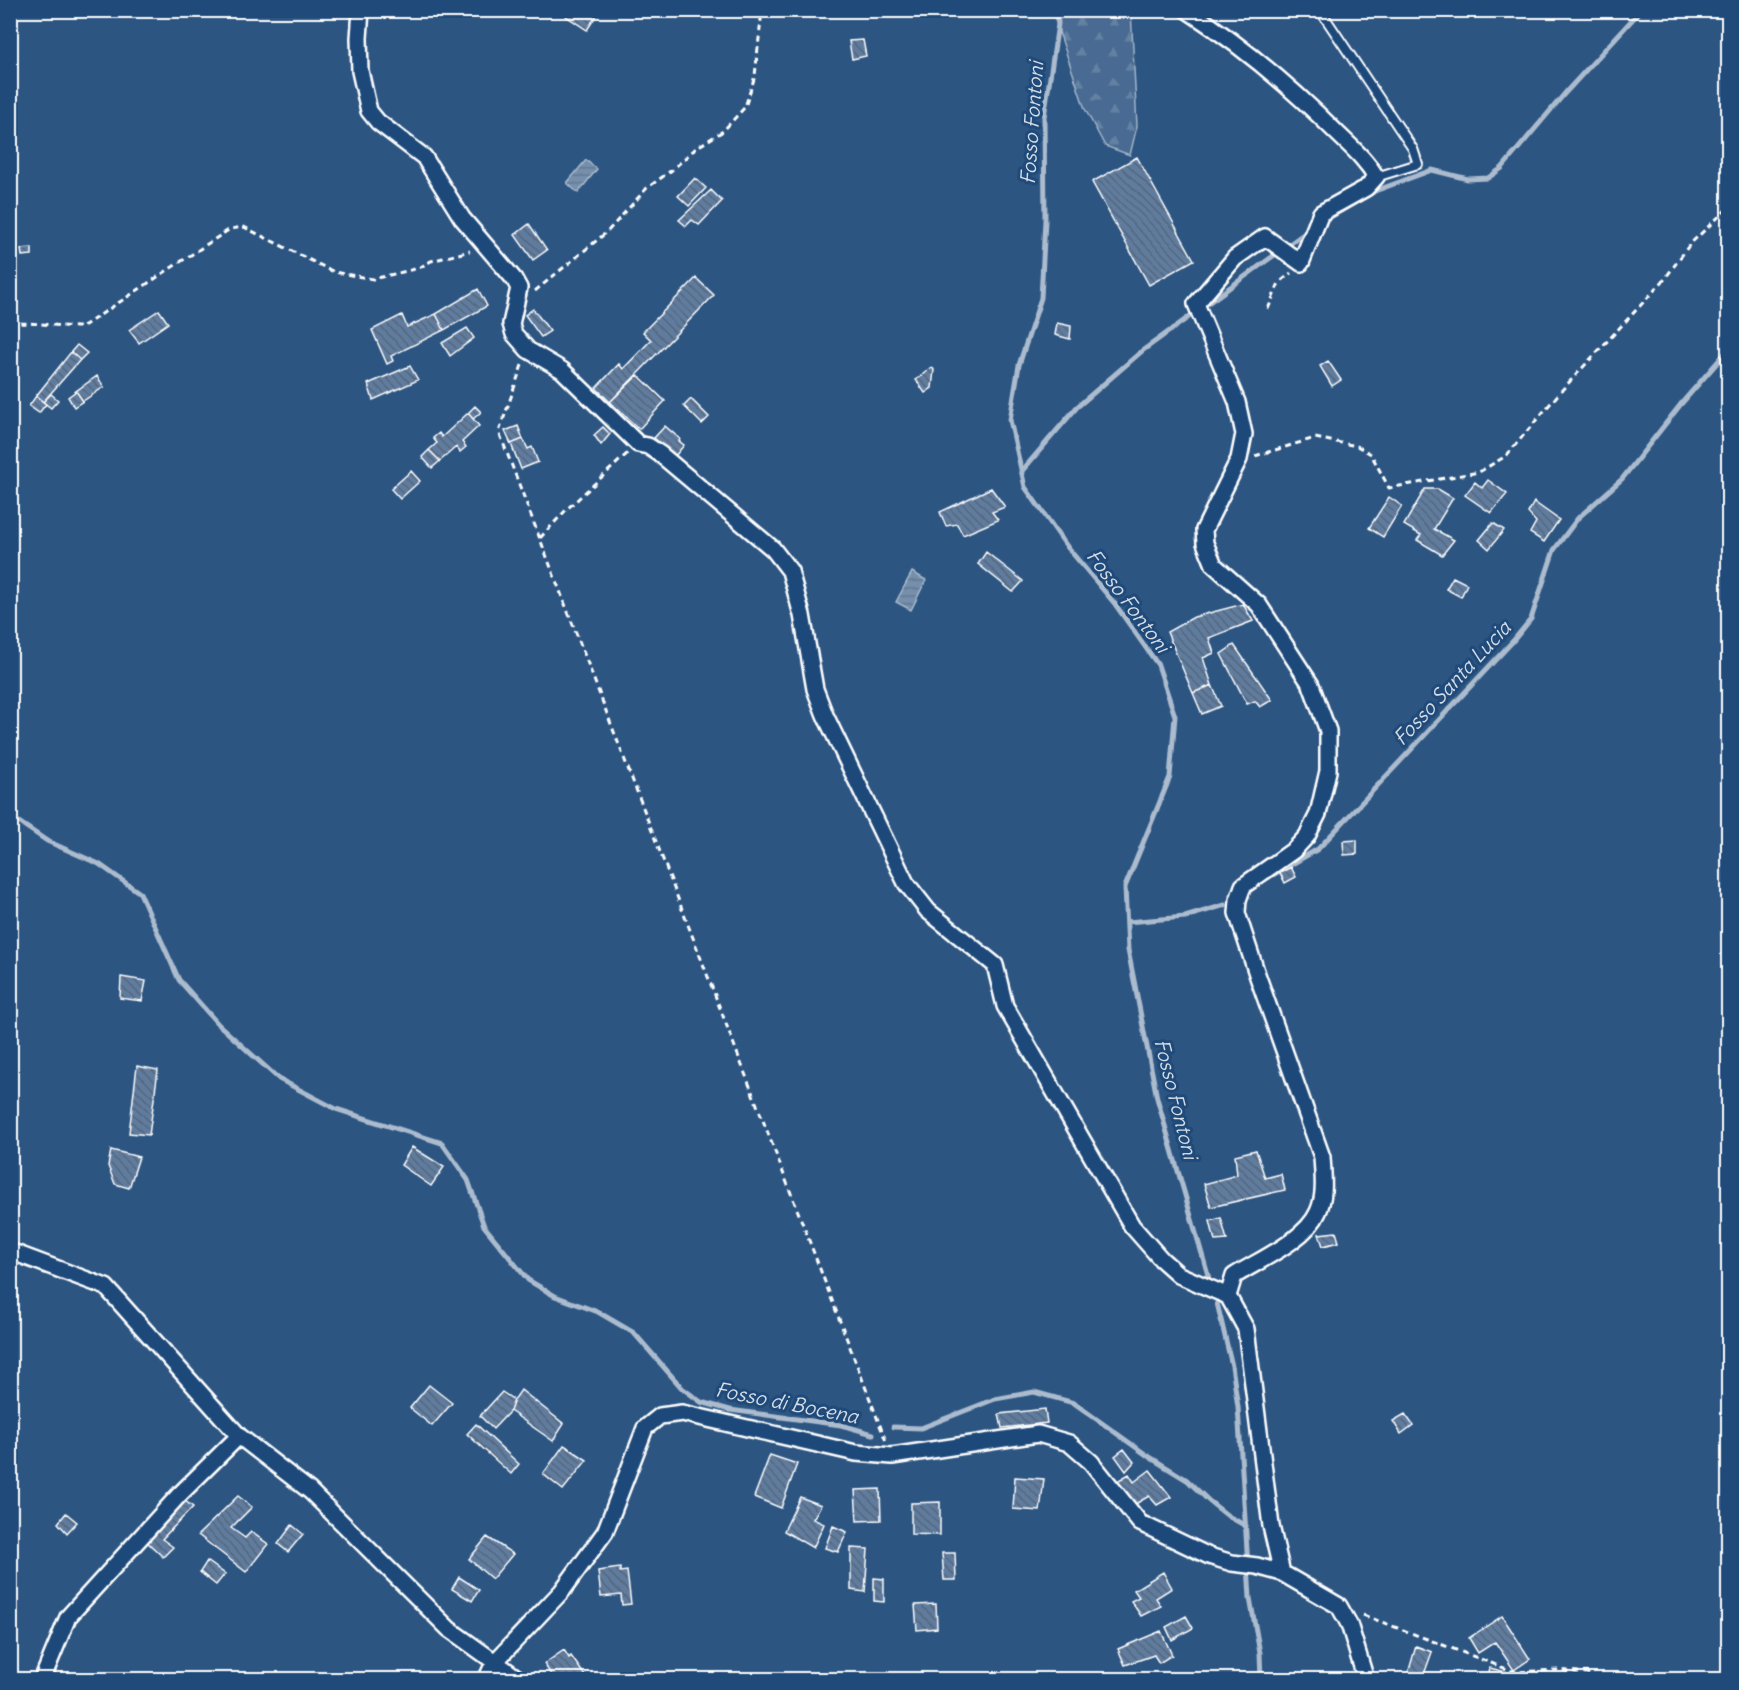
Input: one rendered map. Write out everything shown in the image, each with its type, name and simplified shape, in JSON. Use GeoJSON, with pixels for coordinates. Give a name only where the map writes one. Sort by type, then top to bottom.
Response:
{"type":"FeatureCollection","features":[{"type":"Feature","properties":{"kind":"street"},"geometry":{"type":"LineString","coordinates":[[361,10],[360,71],[369,111],[378,122],[424,158],[462,218],[519,288],[510,324],[514,334],[528,350],[562,370],[638,444],[648,446],[669,462],[773,549],[790,571],[802,615],[815,689],[825,715],[906,883],[928,911],[995,965],[1005,1006],[1132,1226],[1161,1259],[1179,1275],[1228,1296],[1246,1329],[1271,1526],[1282,1573]]}},
{"type":"Feature","properties":{"kind":"street"},"geometry":{"type":"LineString","coordinates":[[1187,10],[1226,36],[1312,108],[1369,165],[1376,177],[1366,188],[1321,213],[1301,263],[1265,237],[1235,258],[1196,304],[1237,402],[1244,434],[1239,459],[1204,530],[1205,543],[1214,565],[1259,605],[1311,685],[1328,731],[1328,771],[1318,814],[1307,836],[1294,850],[1243,886],[1238,900],[1237,913],[1322,1157],[1324,1187],[1318,1212],[1303,1233],[1234,1276],[1228,1296]]}},
{"type":"Feature","properties":{"kind":"street"},"geometry":{"type":"LineString","coordinates":[[10,1251],[106,1287],[239,1436],[310,1491],[449,1629],[519,1680]]}},
{"type":"Feature","properties":{"kind":"street"},"geometry":{"type":"LineString","coordinates":[[486,1680],[494,1663],[562,1591],[605,1532],[645,1428],[660,1416],[681,1413],[856,1454],[892,1456],[1038,1434],[1069,1443],[1091,1462],[1140,1523],[1209,1556],[1282,1573],[1339,1606],[1348,1624],[1366,1680]]}},
{"type":"Feature","properties":{"kind":"street"},"geometry":{"type":"LineString","coordinates":[[42,1680],[68,1617],[180,1494],[239,1436]]}},
{"type":"Feature","properties":{"kind":"lane"},"geometry":{"type":"LineString","coordinates":[[1320,10],[1413,149],[1418,164],[1376,177]]}},
{"type":"Feature","properties":{"kind":"path"},"geometry":{"type":"LineString","coordinates":[[533,293],[607,232],[647,188],[672,170],[696,148],[723,130],[745,106],[755,76],[762,10]]}},
{"type":"Feature","properties":{"kind":"path"},"geometry":{"type":"LineString","coordinates":[[1239,459],[1270,453],[1315,438],[1357,446],[1371,454],[1389,488],[1479,472],[1506,456],[1561,391],[1664,280],[1690,244],[1728,208]]}},
{"type":"Feature","properties":{"kind":"path"},"geometry":{"type":"LineString","coordinates":[[10,324],[24,322],[82,327],[230,229],[244,227],[334,272],[373,279],[419,268],[431,261],[486,247]]}},
{"type":"Feature","properties":{"kind":"path"},"geometry":{"type":"LineString","coordinates":[[1268,309],[1279,283],[1301,263]]}},
{"type":"Feature","properties":{"kind":"path"},"geometry":{"type":"LineString","coordinates":[[528,350],[499,432],[892,1456]]}},
{"type":"Feature","properties":{"kind":"path"},"geometry":{"type":"LineString","coordinates":[[540,538],[567,509],[638,444]]}},
{"type":"Feature","properties":{"kind":"path"},"geometry":{"type":"LineString","coordinates":[[1339,1606],[1515,1672],[1559,1670],[1587,1673],[1604,1680]]}},
{"type":"Feature","properties":{"kind":"green space"},"geometry":{"type":"Polygon","coordinates":[[[1052,11],[1131,11],[1137,126],[1130,155],[1105,146],[1085,109],[1052,11]]]}},
{"type":"Feature","properties":{"kind":"shaded area"},"geometry":{"type":"Polygon","coordinates":[[[586,160],[597,169],[578,193],[567,183],[586,160]]]}},
{"type":"Feature","properties":{"kind":"shaded area"},"geometry":{"type":"Polygon","coordinates":[[[912,572],[926,580],[911,610],[896,602],[912,572]]]}},
{"type":"Feature","properties":{"kind":"building"},"geometry":{"type":"Polygon","coordinates":[[[570,10],[600,10],[587,30],[566,16],[570,10]]]}},
{"type":"Feature","properties":{"kind":"building"},"geometry":{"type":"Polygon","coordinates":[[[776,10],[800,10],[800,14],[776,12],[776,10]]]}},
{"type":"Feature","properties":{"kind":"building"},"geometry":{"type":"Polygon","coordinates":[[[863,40],[866,56],[852,59],[849,41],[863,40]]]}},
{"type":"Feature","properties":{"kind":"building"},"geometry":{"type":"Polygon","coordinates":[[[1137,157],[1194,260],[1149,285],[1092,182],[1137,157]]]}},
{"type":"Feature","properties":{"kind":"building"},"geometry":{"type":"Polygon","coordinates":[[[695,178],[706,188],[689,206],[678,196],[695,178]]]}},
{"type":"Feature","properties":{"kind":"building"},"geometry":{"type":"Polygon","coordinates":[[[711,190],[722,201],[699,225],[692,220],[686,226],[679,220],[711,190]]]}},
{"type":"Feature","properties":{"kind":"building"},"geometry":{"type":"Polygon","coordinates":[[[529,224],[547,250],[533,260],[515,235],[529,224]]]}},
{"type":"Feature","properties":{"kind":"building"},"geometry":{"type":"Polygon","coordinates":[[[32,248],[32,255],[22,256],[21,249],[32,248]]]}},
{"type":"Feature","properties":{"kind":"building"},"geometry":{"type":"Polygon","coordinates":[[[696,278],[714,295],[610,402],[596,388],[619,364],[623,369],[651,340],[643,332],[696,278]]]}},
{"type":"Feature","properties":{"kind":"building"},"geometry":{"type":"Polygon","coordinates":[[[478,289],[487,306],[444,330],[436,314],[478,289]]]}},
{"type":"Feature","properties":{"kind":"building"},"geometry":{"type":"Polygon","coordinates":[[[533,309],[550,331],[541,337],[525,315],[533,309]]]}},
{"type":"Feature","properties":{"kind":"building"},"geometry":{"type":"Polygon","coordinates":[[[159,310],[168,323],[139,343],[129,330],[159,310]]]}},
{"type":"Feature","properties":{"kind":"building"},"geometry":{"type":"Polygon","coordinates":[[[436,314],[444,330],[391,356],[393,361],[387,364],[372,330],[402,315],[407,327],[436,314]]]}},
{"type":"Feature","properties":{"kind":"building"},"geometry":{"type":"Polygon","coordinates":[[[1057,323],[1071,326],[1070,339],[1055,335],[1057,323]]]}},
{"type":"Feature","properties":{"kind":"building"},"geometry":{"type":"Polygon","coordinates":[[[467,328],[474,338],[450,356],[442,343],[467,328]]]}},
{"type":"Feature","properties":{"kind":"building"},"geometry":{"type":"Polygon","coordinates":[[[77,345],[87,353],[80,360],[71,352],[77,345]]]}},
{"type":"Feature","properties":{"kind":"building"},"geometry":{"type":"Polygon","coordinates":[[[71,352],[80,360],[43,402],[36,396],[71,352]]]}},
{"type":"Feature","properties":{"kind":"building"},"geometry":{"type":"Polygon","coordinates":[[[1328,361],[1341,380],[1332,386],[1320,366],[1328,361]]]}},
{"type":"Feature","properties":{"kind":"building"},"geometry":{"type":"Polygon","coordinates":[[[410,366],[418,380],[373,400],[368,384],[410,366]]]}},
{"type":"Feature","properties":{"kind":"building"},"geometry":{"type":"Polygon","coordinates":[[[932,367],[934,370],[932,388],[925,393],[916,380],[932,367]]]}},
{"type":"Feature","properties":{"kind":"building"},"geometry":{"type":"Polygon","coordinates":[[[638,375],[665,401],[639,429],[610,402],[638,375]]]}},
{"type":"Feature","properties":{"kind":"building"},"geometry":{"type":"Polygon","coordinates":[[[97,376],[104,387],[83,401],[76,391],[97,376]]]}},
{"type":"Feature","properties":{"kind":"building"},"geometry":{"type":"Polygon","coordinates":[[[76,391],[83,401],[74,407],[68,397],[76,391]]]}},
{"type":"Feature","properties":{"kind":"building"},"geometry":{"type":"Polygon","coordinates":[[[51,394],[58,400],[51,408],[43,402],[51,394]]]}},
{"type":"Feature","properties":{"kind":"building"},"geometry":{"type":"Polygon","coordinates":[[[36,396],[46,404],[39,413],[29,406],[36,396]]]}},
{"type":"Feature","properties":{"kind":"building"},"geometry":{"type":"Polygon","coordinates":[[[691,399],[709,417],[702,424],[684,406],[691,399]]]}},
{"type":"Feature","properties":{"kind":"building"},"geometry":{"type":"Polygon","coordinates":[[[475,406],[481,412],[473,419],[468,413],[475,406]]]}},
{"type":"Feature","properties":{"kind":"building"},"geometry":{"type":"Polygon","coordinates":[[[468,413],[479,426],[462,442],[466,447],[460,452],[456,447],[440,461],[429,450],[437,443],[433,438],[439,433],[442,437],[468,413]]]}},
{"type":"Feature","properties":{"kind":"building"},"geometry":{"type":"Polygon","coordinates":[[[518,426],[523,439],[511,444],[505,431],[518,426]]]}},
{"type":"Feature","properties":{"kind":"building"},"geometry":{"type":"Polygon","coordinates":[[[665,426],[684,445],[675,456],[654,438],[665,426]]]}},
{"type":"Feature","properties":{"kind":"building"},"geometry":{"type":"Polygon","coordinates":[[[603,427],[610,434],[601,445],[594,435],[603,427]]]}},
{"type":"Feature","properties":{"kind":"building"},"geometry":{"type":"Polygon","coordinates":[[[523,439],[528,449],[532,447],[538,462],[521,469],[511,444],[523,439]]]}},
{"type":"Feature","properties":{"kind":"building"},"geometry":{"type":"Polygon","coordinates":[[[429,450],[440,461],[432,468],[422,457],[429,450]]]}},
{"type":"Feature","properties":{"kind":"building"},"geometry":{"type":"Polygon","coordinates":[[[411,471],[420,481],[400,499],[391,489],[411,471]]]}},
{"type":"Feature","properties":{"kind":"building"},"geometry":{"type":"Polygon","coordinates":[[[1488,480],[1507,494],[1491,513],[1465,495],[1475,482],[1482,488],[1488,480]]]}},
{"type":"Feature","properties":{"kind":"building"},"geometry":{"type":"Polygon","coordinates":[[[991,488],[1005,507],[992,512],[998,520],[963,535],[957,524],[946,526],[940,512],[991,488]]]}},
{"type":"Feature","properties":{"kind":"building"},"geometry":{"type":"Polygon","coordinates":[[[1425,489],[1438,489],[1453,498],[1434,529],[1454,540],[1442,555],[1417,540],[1421,535],[1404,525],[1425,489]]]}},
{"type":"Feature","properties":{"kind":"building"},"geometry":{"type":"Polygon","coordinates":[[[1389,497],[1402,506],[1383,537],[1369,528],[1389,497]]]}},
{"type":"Feature","properties":{"kind":"building"},"geometry":{"type":"Polygon","coordinates":[[[1534,502],[1559,520],[1544,542],[1530,533],[1536,522],[1528,513],[1534,502]]]}},
{"type":"Feature","properties":{"kind":"building"},"geometry":{"type":"Polygon","coordinates":[[[1493,523],[1504,530],[1489,549],[1479,540],[1493,523]]]}},
{"type":"Feature","properties":{"kind":"building"},"geometry":{"type":"Polygon","coordinates":[[[986,552],[1023,581],[1013,592],[978,564],[986,552]]]}},
{"type":"Feature","properties":{"kind":"building"},"geometry":{"type":"Polygon","coordinates":[[[1453,577],[1467,584],[1461,597],[1446,589],[1453,577]]]}},
{"type":"Feature","properties":{"kind":"building"},"geometry":{"type":"Polygon","coordinates":[[[1243,604],[1253,621],[1209,638],[1214,653],[1203,658],[1212,685],[1193,693],[1167,632],[1194,617],[1243,604]]]}},
{"type":"Feature","properties":{"kind":"building"},"geometry":{"type":"Polygon","coordinates":[[[1234,645],[1272,700],[1260,707],[1255,701],[1247,704],[1221,654],[1234,645]]]}},
{"type":"Feature","properties":{"kind":"building"},"geometry":{"type":"Polygon","coordinates":[[[1212,685],[1221,706],[1202,714],[1193,693],[1212,685]]]}},
{"type":"Feature","properties":{"kind":"building"},"geometry":{"type":"Polygon","coordinates":[[[1357,840],[1357,854],[1344,855],[1343,841],[1357,840]]]}},
{"type":"Feature","properties":{"kind":"building"},"geometry":{"type":"Polygon","coordinates":[[[1291,867],[1296,877],[1285,883],[1280,873],[1291,867]]]}},
{"type":"Feature","properties":{"kind":"building"},"geometry":{"type":"Polygon","coordinates":[[[121,977],[146,981],[142,1001],[120,998],[121,977]]]}},
{"type":"Feature","properties":{"kind":"building"},"geometry":{"type":"Polygon","coordinates":[[[137,1066],[158,1070],[149,1135],[129,1133],[137,1066]]]}},
{"type":"Feature","properties":{"kind":"building"},"geometry":{"type":"Polygon","coordinates":[[[412,1147],[444,1167],[431,1186],[401,1165],[412,1147]]]}},
{"type":"Feature","properties":{"kind":"building"},"geometry":{"type":"Polygon","coordinates":[[[111,1150],[139,1157],[129,1188],[115,1184],[108,1166],[111,1150]]]}},
{"type":"Feature","properties":{"kind":"building"},"geometry":{"type":"Polygon","coordinates":[[[1256,1150],[1265,1178],[1281,1174],[1285,1190],[1211,1207],[1204,1184],[1237,1175],[1235,1155],[1256,1150]]]}},
{"type":"Feature","properties":{"kind":"building"},"geometry":{"type":"Polygon","coordinates":[[[1221,1218],[1227,1240],[1215,1241],[1210,1221],[1221,1218]]]}},
{"type":"Feature","properties":{"kind":"building"},"geometry":{"type":"Polygon","coordinates":[[[1336,1232],[1339,1242],[1323,1246],[1319,1234],[1336,1232]]]}},
{"type":"Feature","properties":{"kind":"building"},"geometry":{"type":"Polygon","coordinates":[[[429,1385],[452,1403],[432,1426],[410,1408],[429,1385]]]}},
{"type":"Feature","properties":{"kind":"building"},"geometry":{"type":"Polygon","coordinates":[[[521,1390],[564,1424],[553,1441],[510,1411],[521,1390]]]}},
{"type":"Feature","properties":{"kind":"building"},"geometry":{"type":"Polygon","coordinates":[[[502,1392],[514,1400],[510,1411],[493,1429],[480,1416],[502,1392]]]}},
{"type":"Feature","properties":{"kind":"building"},"geometry":{"type":"Polygon","coordinates":[[[1045,1409],[1047,1423],[1002,1428],[999,1414],[1045,1409]]]}},
{"type":"Feature","properties":{"kind":"building"},"geometry":{"type":"Polygon","coordinates":[[[1405,1414],[1413,1425],[1401,1434],[1393,1421],[1405,1414]]]}},
{"type":"Feature","properties":{"kind":"building"},"geometry":{"type":"Polygon","coordinates":[[[476,1424],[519,1464],[511,1474],[467,1434],[476,1424]]]}},
{"type":"Feature","properties":{"kind":"building"},"geometry":{"type":"Polygon","coordinates":[[[564,1445],[587,1460],[563,1490],[543,1474],[564,1445]]]}},
{"type":"Feature","properties":{"kind":"building"},"geometry":{"type":"Polygon","coordinates":[[[1124,1449],[1134,1462],[1126,1471],[1115,1456],[1124,1449]]]}},
{"type":"Feature","properties":{"kind":"building"},"geometry":{"type":"Polygon","coordinates":[[[770,1455],[797,1464],[781,1508],[754,1497],[770,1455]]]}},
{"type":"Feature","properties":{"kind":"building"},"geometry":{"type":"Polygon","coordinates":[[[1150,1470],[1171,1497],[1157,1505],[1149,1496],[1132,1506],[1114,1483],[1129,1474],[1134,1482],[1150,1470]]]}},
{"type":"Feature","properties":{"kind":"building"},"geometry":{"type":"Polygon","coordinates":[[[1015,1477],[1044,1479],[1040,1511],[1013,1509],[1015,1477]]]}},
{"type":"Feature","properties":{"kind":"building"},"geometry":{"type":"Polygon","coordinates":[[[880,1489],[881,1520],[857,1521],[855,1490],[880,1489]]]}},
{"type":"Feature","properties":{"kind":"building"},"geometry":{"type":"Polygon","coordinates":[[[238,1496],[252,1507],[231,1528],[245,1538],[251,1532],[268,1544],[246,1572],[198,1535],[238,1496]]]}},
{"type":"Feature","properties":{"kind":"building"},"geometry":{"type":"Polygon","coordinates":[[[180,1497],[193,1507],[162,1539],[173,1547],[163,1557],[144,1539],[180,1497]]]}},
{"type":"Feature","properties":{"kind":"building"},"geometry":{"type":"Polygon","coordinates":[[[800,1497],[821,1505],[813,1519],[824,1524],[813,1548],[784,1531],[800,1497]]]}},
{"type":"Feature","properties":{"kind":"building"},"geometry":{"type":"Polygon","coordinates":[[[940,1502],[940,1535],[911,1534],[911,1503],[940,1502]]]}},
{"type":"Feature","properties":{"kind":"building"},"geometry":{"type":"Polygon","coordinates":[[[66,1513],[77,1522],[67,1533],[58,1523],[66,1513]]]}},
{"type":"Feature","properties":{"kind":"building"},"geometry":{"type":"Polygon","coordinates":[[[292,1525],[303,1534],[288,1552],[278,1544],[292,1525]]]}},
{"type":"Feature","properties":{"kind":"building"},"geometry":{"type":"Polygon","coordinates":[[[833,1526],[847,1532],[838,1552],[825,1548],[833,1526]]]}},
{"type":"Feature","properties":{"kind":"building"},"geometry":{"type":"Polygon","coordinates":[[[487,1537],[513,1554],[492,1579],[469,1559],[487,1537]]]}},
{"type":"Feature","properties":{"kind":"building"},"geometry":{"type":"Polygon","coordinates":[[[851,1548],[868,1549],[865,1592],[851,1590],[851,1548]]]}},
{"type":"Feature","properties":{"kind":"building"},"geometry":{"type":"Polygon","coordinates":[[[942,1553],[955,1553],[956,1580],[944,1580],[942,1553]]]}},
{"type":"Feature","properties":{"kind":"building"},"geometry":{"type":"Polygon","coordinates":[[[207,1561],[225,1574],[216,1585],[200,1572],[207,1561]]]}},
{"type":"Feature","properties":{"kind":"building"},"geometry":{"type":"Polygon","coordinates":[[[620,1568],[620,1572],[627,1571],[631,1604],[622,1605],[621,1595],[601,1597],[598,1571],[620,1568]]]}},
{"type":"Feature","properties":{"kind":"building"},"geometry":{"type":"Polygon","coordinates":[[[1163,1572],[1172,1588],[1156,1598],[1161,1606],[1141,1616],[1131,1601],[1139,1597],[1134,1590],[1163,1572]]]}},
{"type":"Feature","properties":{"kind":"building"},"geometry":{"type":"Polygon","coordinates":[[[459,1577],[479,1590],[472,1601],[452,1589],[459,1577]]]}},
{"type":"Feature","properties":{"kind":"building"},"geometry":{"type":"Polygon","coordinates":[[[874,1578],[884,1579],[884,1602],[874,1601],[874,1578]]]}},
{"type":"Feature","properties":{"kind":"building"},"geometry":{"type":"Polygon","coordinates":[[[936,1604],[937,1628],[917,1630],[915,1605],[936,1604]]]}},
{"type":"Feature","properties":{"kind":"building"},"geometry":{"type":"Polygon","coordinates":[[[1186,1616],[1193,1628],[1172,1640],[1166,1627],[1186,1616]]]}},
{"type":"Feature","properties":{"kind":"building"},"geometry":{"type":"Polygon","coordinates":[[[1502,1616],[1530,1659],[1514,1670],[1495,1642],[1478,1653],[1469,1638],[1502,1616]]]}},
{"type":"Feature","properties":{"kind":"building"},"geometry":{"type":"Polygon","coordinates":[[[1161,1631],[1172,1655],[1159,1663],[1154,1655],[1125,1665],[1118,1649],[1161,1631]]]}},
{"type":"Feature","properties":{"kind":"building"},"geometry":{"type":"Polygon","coordinates":[[[1416,1646],[1432,1652],[1422,1680],[1407,1677],[1416,1646]]]}},
{"type":"Feature","properties":{"kind":"building"},"geometry":{"type":"Polygon","coordinates":[[[564,1650],[588,1680],[555,1680],[544,1664],[564,1650]]]}},
{"type":"Feature","properties":{"kind":"building"},"geometry":{"type":"Polygon","coordinates":[[[1490,1668],[1506,1672],[1505,1680],[1487,1680],[1490,1668]]]}},
{"type":"Feature","properties":{"kind":"waterway","name":"Fosso Fontoni"},"geometry":{"type":"LineString","coordinates":[[1057,10],[1058,24],[1044,117],[1045,220],[1041,298],[1019,365],[1010,420],[1025,487],[1068,548],[1115,604],[1158,665],[1175,716],[1170,777],[1125,887],[1128,950],[1157,1098],[1210,1282]]}},
{"type":"Feature","properties":{"kind":"waterway"},"geometry":{"type":"LineString","coordinates":[[1322,222],[1375,191],[1432,170],[1468,179],[1488,178],[1502,168],[1566,92],[1641,10]]}},
{"type":"Feature","properties":{"kind":"waterway"},"geometry":{"type":"LineString","coordinates":[[1021,472],[1077,407],[1142,351],[1309,230]]}},
{"type":"Feature","properties":{"kind":"waterway","name":"Fosso Santa Lucia"},"geometry":{"type":"LineString","coordinates":[[1259,883],[1318,849],[1513,641],[1531,619],[1554,550],[1578,518],[1622,479],[1681,404],[1728,350]]}},
{"type":"Feature","properties":{"kind":"waterway","name":"Fosso di Bocena"},"geometry":{"type":"LineString","coordinates":[[10,816],[47,841],[99,864],[140,893],[179,980],[218,1024],[279,1079],[336,1109],[442,1143],[468,1180],[484,1226],[528,1280],[555,1296],[598,1312],[634,1333],[682,1388],[701,1402],[730,1410],[841,1425],[873,1434]]}},
{"type":"Feature","properties":{"kind":"waterway","name":"Fosso Santa Lucia"},"geometry":{"type":"LineString","coordinates":[[1127,922],[1185,917],[1225,905]]}},
{"type":"Feature","properties":{"kind":"waterway","name":"Fosso Fontoni"},"geometry":{"type":"LineString","coordinates":[[1217,1303],[1232,1366],[1238,1407],[1250,1598],[1260,1653],[1261,1680]]}},
{"type":"Feature","properties":{"kind":"waterway","name":"Fosso di Bocena"},"geometry":{"type":"LineString","coordinates":[[893,1427],[921,1428],[995,1399],[1034,1392],[1074,1403],[1148,1456],[1187,1480],[1228,1516],[1246,1526]]}}]}
